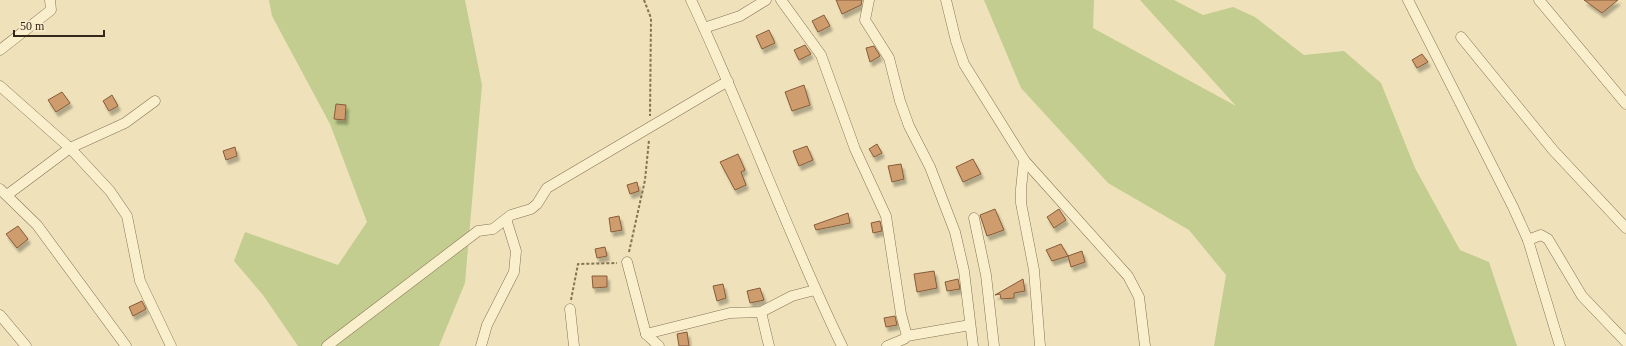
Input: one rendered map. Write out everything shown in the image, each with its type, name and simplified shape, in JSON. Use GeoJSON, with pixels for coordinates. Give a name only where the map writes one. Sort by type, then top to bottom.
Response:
{"type":"FeatureCollection","features":[{"type":"Feature","properties":{"kind":"street"},"geometry":{"type":"LineString","coordinates":[[0,50],[51,10],[50,0]]}},
{"type":"Feature","properties":{"kind":"street"},"geometry":{"type":"LineString","coordinates":[[691,0],[728,81],[815,290],[842,346]]}},
{"type":"Feature","properties":{"kind":"street"},"geometry":{"type":"LineString","coordinates":[[704,28],[740,16],[766,0]]}},
{"type":"Feature","properties":{"kind":"street"},"geometry":{"type":"LineString","coordinates":[[781,0],[821,55],[855,149],[886,216],[901,314],[907,336]]}},
{"type":"Feature","properties":{"kind":"street"},"geometry":{"type":"LineString","coordinates":[[869,0],[865,20],[889,58],[900,101],[910,126],[930,167],[955,232],[964,271],[972,346]]}},
{"type":"Feature","properties":{"kind":"street"},"geometry":{"type":"LineString","coordinates":[[946,0],[956,41],[964,64],[1024,160],[1128,276],[1139,297],[1145,346]]}},
{"type":"Feature","properties":{"kind":"street"},"geometry":{"type":"LineString","coordinates":[[1408,0],[1513,206],[1528,240],[1560,346]]}},
{"type":"Feature","properties":{"kind":"street"},"geometry":{"type":"LineString","coordinates":[[1538,0],[1626,104]]}},
{"type":"Feature","properties":{"kind":"street"},"geometry":{"type":"LineString","coordinates":[[1461,37],[1553,150],[1626,228]]}},
{"type":"Feature","properties":{"kind":"street"},"geometry":{"type":"LineString","coordinates":[[328,346],[478,231],[493,229],[511,215],[531,209],[537,204],[547,188],[728,81]]}},
{"type":"Feature","properties":{"kind":"street"},"geometry":{"type":"LineString","coordinates":[[0,86],[70,148],[110,192],[127,216],[140,281],[171,346]]}},
{"type":"Feature","properties":{"kind":"street"},"geometry":{"type":"LineString","coordinates":[[126,346],[37,225],[3,192],[70,148],[125,123],[155,101]]}},
{"type":"Feature","properties":{"kind":"street"},"geometry":{"type":"LineString","coordinates":[[1024,160],[1020,189],[1021,203],[1034,270],[1040,346]]}},
{"type":"Feature","properties":{"kind":"street"},"geometry":{"type":"LineString","coordinates":[[974,218],[986,275],[994,346]]}},
{"type":"Feature","properties":{"kind":"street"},"geometry":{"type":"LineString","coordinates":[[481,346],[487,325],[514,272],[516,251],[506,219]]}},
{"type":"Feature","properties":{"kind":"street"},"geometry":{"type":"LineString","coordinates":[[1528,240],[1541,235],[1548,239],[1582,296],[1626,342]]}},
{"type":"Feature","properties":{"kind":"street"},"geometry":{"type":"LineString","coordinates":[[627,262],[646,334],[659,346]]}},
{"type":"Feature","properties":{"kind":"street"},"geometry":{"type":"LineString","coordinates":[[646,334],[730,313],[761,312],[792,296],[815,290]]}},
{"type":"Feature","properties":{"kind":"street"},"geometry":{"type":"LineString","coordinates":[[570,309],[574,346]]}},
{"type":"Feature","properties":{"kind":"street"},"geometry":{"type":"LineString","coordinates":[[761,312],[769,346]]}},
{"type":"Feature","properties":{"kind":"street"},"geometry":{"type":"LineString","coordinates":[[0,315],[26,346]]}},
{"type":"Feature","properties":{"kind":"street"},"geometry":{"type":"LineString","coordinates":[[887,346],[904,339],[907,336],[970,325]]}},
{"type":"Feature","properties":{"kind":"path"},"geometry":{"type":"LineString","coordinates":[[570,309],[578,264],[627,262],[645,180],[650,126],[651,18],[644,0]]}},
{"type":"Feature","properties":{"kind":"green space"},"geometry":{"type":"Polygon","coordinates":[[[269,0],[465,0],[482,85],[465,283],[439,346],[298,346],[263,295],[234,261],[245,232],[338,265],[367,222],[330,124],[272,16],[269,0]]]}},
{"type":"Feature","properties":{"kind":"green space"},"geometry":{"type":"Polygon","coordinates":[[[984,0],[1094,0],[1093,28],[1236,106],[1140,0],[1174,0],[1203,15],[1233,7],[1255,17],[1304,55],[1344,51],[1381,83],[1415,168],[1460,250],[1489,262],[1517,346],[1214,346],[1226,275],[1189,230],[1108,183],[1021,88],[984,0]]]}},
{"type":"Feature","properties":{"kind":"building"},"geometry":{"type":"Polygon","coordinates":[[[836,0],[862,0],[861,5],[842,14],[836,0]]]}},
{"type":"Feature","properties":{"kind":"building"},"geometry":{"type":"Polygon","coordinates":[[[1584,0],[1618,0],[1602,13],[1584,0]]]}},
{"type":"Feature","properties":{"kind":"building"},"geometry":{"type":"Polygon","coordinates":[[[824,15],[830,26],[818,32],[812,21],[824,15]]]}},
{"type":"Feature","properties":{"kind":"building"},"geometry":{"type":"Polygon","coordinates":[[[769,30],[775,43],[762,49],[756,36],[769,30]]]}},
{"type":"Feature","properties":{"kind":"building"},"geometry":{"type":"Polygon","coordinates":[[[805,45],[811,54],[799,60],[794,50],[805,45]]]}},
{"type":"Feature","properties":{"kind":"building"},"geometry":{"type":"Polygon","coordinates":[[[874,46],[880,56],[870,62],[866,48],[874,46]]]}},
{"type":"Feature","properties":{"kind":"building"},"geometry":{"type":"Polygon","coordinates":[[[1422,54],[1428,62],[1417,68],[1412,60],[1422,54]]]}},
{"type":"Feature","properties":{"kind":"building"},"geometry":{"type":"Polygon","coordinates":[[[804,85],[810,105],[792,111],[785,92],[804,85]]]}},
{"type":"Feature","properties":{"kind":"building"},"geometry":{"type":"Polygon","coordinates":[[[62,92],[70,103],[56,112],[48,100],[62,92]]]}},
{"type":"Feature","properties":{"kind":"building"},"geometry":{"type":"Polygon","coordinates":[[[112,95],[118,106],[109,111],[103,101],[112,95]]]}},
{"type":"Feature","properties":{"kind":"building"},"geometry":{"type":"Polygon","coordinates":[[[336,104],[346,105],[345,120],[334,119],[336,104]]]}},
{"type":"Feature","properties":{"kind":"building"},"geometry":{"type":"Polygon","coordinates":[[[877,144],[882,153],[874,157],[869,149],[877,144]]]}},
{"type":"Feature","properties":{"kind":"building"},"geometry":{"type":"Polygon","coordinates":[[[807,146],[813,160],[799,166],[793,151],[807,146]]]}},
{"type":"Feature","properties":{"kind":"building"},"geometry":{"type":"Polygon","coordinates":[[[235,147],[237,156],[226,160],[223,151],[235,147]]]}},
{"type":"Feature","properties":{"kind":"building"},"geometry":{"type":"Polygon","coordinates":[[[738,154],[745,170],[741,172],[746,185],[735,190],[720,162],[738,154]]]}},
{"type":"Feature","properties":{"kind":"building"},"geometry":{"type":"Polygon","coordinates":[[[973,159],[981,174],[963,182],[956,167],[973,159]]]}},
{"type":"Feature","properties":{"kind":"building"},"geometry":{"type":"Polygon","coordinates":[[[901,164],[904,179],[892,182],[888,166],[901,164]]]}},
{"type":"Feature","properties":{"kind":"building"},"geometry":{"type":"Polygon","coordinates":[[[637,182],[639,191],[630,194],[627,185],[637,182]]]}},
{"type":"Feature","properties":{"kind":"building"},"geometry":{"type":"Polygon","coordinates":[[[995,209],[1004,230],[987,236],[980,215],[995,209]]]}},
{"type":"Feature","properties":{"kind":"building"},"geometry":{"type":"Polygon","coordinates":[[[1059,209],[1066,220],[1054,228],[1047,217],[1059,209]]]}},
{"type":"Feature","properties":{"kind":"building"},"geometry":{"type":"Polygon","coordinates":[[[848,213],[850,223],[816,230],[814,225],[848,213]]]}},
{"type":"Feature","properties":{"kind":"building"},"geometry":{"type":"Polygon","coordinates":[[[619,216],[622,230],[611,232],[609,218],[619,216]]]}},
{"type":"Feature","properties":{"kind":"building"},"geometry":{"type":"Polygon","coordinates":[[[880,221],[882,231],[873,233],[871,223],[880,221]]]}},
{"type":"Feature","properties":{"kind":"building"},"geometry":{"type":"Polygon","coordinates":[[[18,226],[28,239],[17,248],[6,234],[18,226]]]}},
{"type":"Feature","properties":{"kind":"building"},"geometry":{"type":"Polygon","coordinates":[[[1061,244],[1068,256],[1052,261],[1046,250],[1061,244]]]}},
{"type":"Feature","properties":{"kind":"building"},"geometry":{"type":"Polygon","coordinates":[[[605,247],[607,256],[597,258],[595,249],[605,247]]]}},
{"type":"Feature","properties":{"kind":"building"},"geometry":{"type":"Polygon","coordinates":[[[1082,251],[1085,262],[1071,267],[1068,256],[1082,251]]]}},
{"type":"Feature","properties":{"kind":"building"},"geometry":{"type":"Polygon","coordinates":[[[934,271],[937,288],[917,292],[914,274],[934,271]]]}},
{"type":"Feature","properties":{"kind":"building"},"geometry":{"type":"Polygon","coordinates":[[[592,276],[607,276],[607,287],[593,288],[592,276]]]}},
{"type":"Feature","properties":{"kind":"building"},"geometry":{"type":"Polygon","coordinates":[[[958,279],[960,289],[947,291],[945,282],[958,279]]]}},
{"type":"Feature","properties":{"kind":"building"},"geometry":{"type":"Polygon","coordinates":[[[1023,279],[1025,291],[1014,293],[1014,298],[1001,299],[1000,294],[995,295],[1023,279]]]}},
{"type":"Feature","properties":{"kind":"building"},"geometry":{"type":"Polygon","coordinates":[[[723,284],[726,298],[717,301],[713,286],[723,284]]]}},
{"type":"Feature","properties":{"kind":"building"},"geometry":{"type":"Polygon","coordinates":[[[760,288],[764,300],[750,303],[747,291],[760,288]]]}},
{"type":"Feature","properties":{"kind":"building"},"geometry":{"type":"Polygon","coordinates":[[[142,301],[146,309],[133,316],[129,307],[142,301]]]}},
{"type":"Feature","properties":{"kind":"building"},"geometry":{"type":"Polygon","coordinates":[[[895,316],[897,325],[886,327],[884,318],[895,316]]]}},
{"type":"Feature","properties":{"kind":"building"},"geometry":{"type":"Polygon","coordinates":[[[687,332],[689,346],[679,346],[677,334],[687,332]]]}}]}
